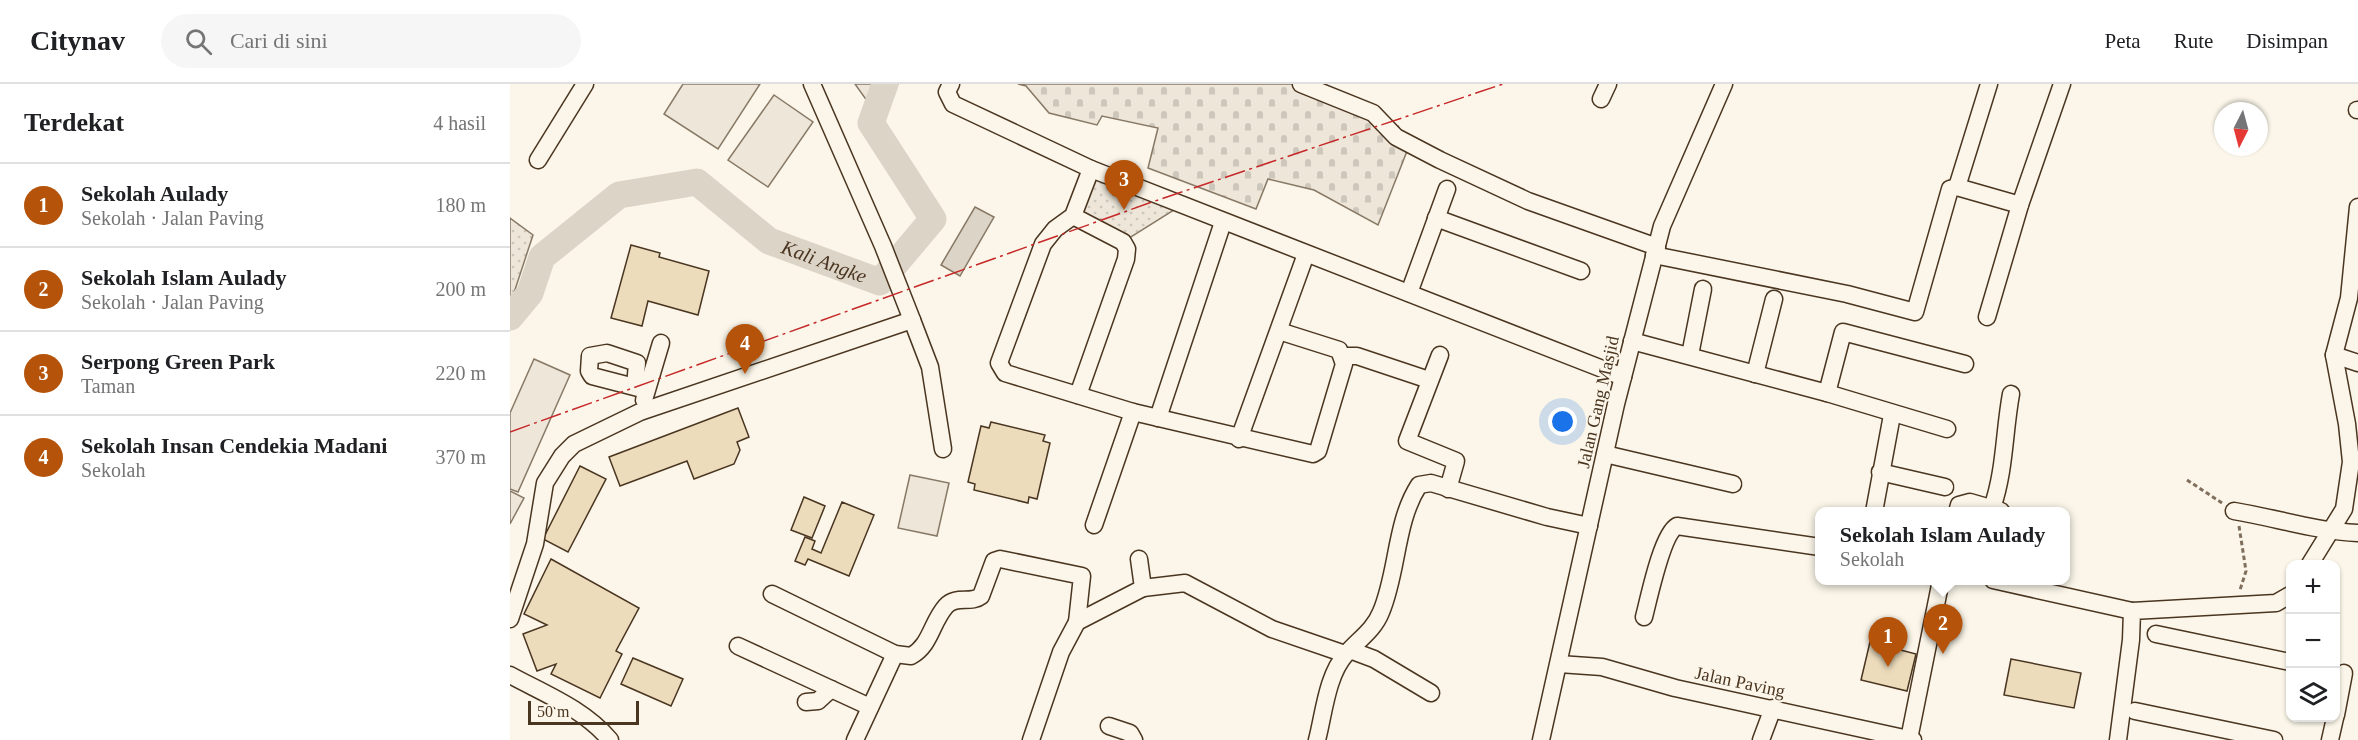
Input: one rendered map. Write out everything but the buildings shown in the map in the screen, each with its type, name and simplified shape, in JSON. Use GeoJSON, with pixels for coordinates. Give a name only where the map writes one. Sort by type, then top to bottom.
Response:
{"type":"FeatureCollection","features":[{"type":"Feature","properties":{"kind":"street"},"geometry":{"type":"LineString","coordinates":[[538,160],[585,84]]}},
{"type":"Feature","properties":{"kind":"street"},"geometry":{"type":"LineString","coordinates":[[812,84],[883,246],[930,367],[944,450]]}},
{"type":"Feature","properties":{"kind":"street"},"geometry":{"type":"LineString","coordinates":[[951,84],[947,92],[953,104],[1091,169],[1623,377]]}},
{"type":"Feature","properties":{"kind":"street"},"geometry":{"type":"LineString","coordinates":[[1301,84],[1373,113],[1396,137],[1528,201],[1655,251],[1847,294],[1915,312],[1950,189],[1957,187],[2020,205]]}},
{"type":"Feature","properties":{"kind":"street","name":"Jalan Gang Masjid"},"geometry":{"type":"LineString","coordinates":[[1541,740],[1605,453],[1655,251],[1676,189],[1724,84]]}},
{"type":"Feature","properties":{"kind":"street"},"geometry":{"type":"LineString","coordinates":[[1957,187],[1989,84]]}},
{"type":"Feature","properties":{"kind":"street"},"geometry":{"type":"LineString","coordinates":[[1987,317],[2020,205],[2062,84]]}},
{"type":"Feature","properties":{"kind":"street"},"geometry":{"type":"LineString","coordinates":[[1091,169],[1074,216],[1055,229],[1043,244],[999,363],[1005,373],[1133,412],[1307,455],[1318,451],[1344,364],[1343,356],[1339,350],[1279,331]]}},
{"type":"Feature","properties":{"kind":"street"},"geometry":{"type":"LineString","coordinates":[[1409,292],[1447,189]]}},
{"type":"Feature","properties":{"kind":"street"},"geometry":{"type":"LineString","coordinates":[[2312,560],[2327,532],[2344,509],[2354,461],[2334,355],[2349,298],[2357,209]]}},
{"type":"Feature","properties":{"kind":"street"},"geometry":{"type":"LineString","coordinates":[[1074,216],[1123,242],[1127,249],[1126,259],[1078,395]]}},
{"type":"Feature","properties":{"kind":"street"},"geometry":{"type":"LineString","coordinates":[[1437,218],[1581,271]]}},
{"type":"Feature","properties":{"kind":"street"},"geometry":{"type":"LineString","coordinates":[[1158,418],[1223,222]]}},
{"type":"Feature","properties":{"kind":"street"},"geometry":{"type":"LineString","coordinates":[[1239,439],[1306,254]]}},
{"type":"Feature","properties":{"kind":"street"},"geometry":{"type":"LineString","coordinates":[[1690,355],[1704,289]]}},
{"type":"Feature","properties":{"kind":"street"},"geometry":{"type":"LineString","coordinates":[[1755,374],[1774,299]]}},
{"type":"Feature","properties":{"kind":"street"},"geometry":{"type":"LineString","coordinates":[[510,619],[535,544],[545,483],[552,470],[574,444],[640,412],[912,320]]}},
{"type":"Feature","properties":{"kind":"street"},"geometry":{"type":"LineString","coordinates":[[1827,393],[1843,332],[1965,364]]}},
{"type":"Feature","properties":{"kind":"street"},"geometry":{"type":"LineString","coordinates":[[1632,341],[1827,393],[1947,429]]}},
{"type":"Feature","properties":{"kind":"street"},"geometry":{"type":"LineString","coordinates":[[640,412],[641,388],[661,343]]}},
{"type":"Feature","properties":{"kind":"street"},"geometry":{"type":"LineString","coordinates":[[1440,355],[1407,441],[1456,461],[1448,489]]}},
{"type":"Feature","properties":{"kind":"street"},"geometry":{"type":"LineString","coordinates":[[2334,355],[2358,363]]}},
{"type":"Feature","properties":{"kind":"street"},"geometry":{"type":"LineString","coordinates":[[1343,356],[1357,356],[1423,378]]}},
{"type":"Feature","properties":{"kind":"street"},"geometry":{"type":"LineString","coordinates":[[1997,507],[2011,394]]}},
{"type":"Feature","properties":{"kind":"street"},"geometry":{"type":"LineString","coordinates":[[1094,525],[1133,412]]}},
{"type":"Feature","properties":{"kind":"street"},"geometry":{"type":"LineString","coordinates":[[1875,507],[1892,414]]}},
{"type":"Feature","properties":{"kind":"street"},"geometry":{"type":"LineString","coordinates":[[1605,453],[1733,484]]}},
{"type":"Feature","properties":{"kind":"street"},"geometry":{"type":"LineString","coordinates":[[1880,472],[1945,487]]}},
{"type":"Feature","properties":{"kind":"street"},"geometry":{"type":"LineString","coordinates":[[1317,740],[1329,687],[1348,652],[1364,638],[1380,615],[1415,491],[1424,483],[1589,526]]}},
{"type":"Feature","properties":{"kind":"street"},"geometry":{"type":"LineString","coordinates":[[1958,507],[1959,504],[1966,502],[1985,507]]}},
{"type":"Feature","properties":{"kind":"street"},"geometry":{"type":"LineString","coordinates":[[2234,511],[2288,520],[2327,532],[2358,533]]}},
{"type":"Feature","properties":{"kind":"street"},"geometry":{"type":"LineString","coordinates":[[1644,617],[1666,541],[1671,529],[1677,526],[1815,546]]}},
{"type":"Feature","properties":{"kind":"street"},"geometry":{"type":"LineString","coordinates":[[772,594],[895,654],[911,656],[920,651],[946,606],[951,602],[978,599],[981,596],[996,559],[1082,576],[1077,622],[1064,645],[1031,740]]}},
{"type":"Feature","properties":{"kind":"street"},"geometry":{"type":"LineString","coordinates":[[1139,559],[1143,588]]}},
{"type":"Feature","properties":{"kind":"street"},"geometry":{"type":"LineString","coordinates":[[1077,622],[1143,588],[1185,583],[1272,629],[1374,659],[1431,693]]}},
{"type":"Feature","properties":{"kind":"street"},"geometry":{"type":"LineString","coordinates":[[1911,740],[1940,585]]}},
{"type":"Feature","properties":{"kind":"street"},"geometry":{"type":"LineString","coordinates":[[2015,585],[2132,611],[2188,606],[2276,603],[2286,597]]}},
{"type":"Feature","properties":{"kind":"street"},"geometry":{"type":"LineString","coordinates":[[2118,740],[2131,640],[2132,611]]}},
{"type":"Feature","properties":{"kind":"street"},"geometry":{"type":"LineString","coordinates":[[2156,633],[2286,661]]}},
{"type":"Feature","properties":{"kind":"street"},"geometry":{"type":"LineString","coordinates":[[738,646],[870,707]]}},
{"type":"Feature","properties":{"kind":"street"},"geometry":{"type":"LineString","coordinates":[[855,740],[895,654]]}},
{"type":"Feature","properties":{"kind":"street","name":"Jalan Paving"},"geometry":{"type":"LineString","coordinates":[[1559,664],[1602,667],[1675,688],[1911,740]]}},
{"type":"Feature","properties":{"kind":"street"},"geometry":{"type":"LineString","coordinates":[[2340,697],[2346,674]]}},
{"type":"Feature","properties":{"kind":"street"},"geometry":{"type":"LineString","coordinates":[[510,675],[578,711],[599,727],[610,740]]}},
{"type":"Feature","properties":{"kind":"street"},"geometry":{"type":"LineString","coordinates":[[806,702],[818,702],[831,689]]}},
{"type":"Feature","properties":{"kind":"street"},"geometry":{"type":"LineString","coordinates":[[1761,740],[1773,708]]}},
{"type":"Feature","properties":{"kind":"street"},"geometry":{"type":"LineString","coordinates":[[2135,711],[2274,740]]}},
{"type":"Feature","properties":{"kind":"street"},"geometry":{"type":"LineString","coordinates":[[2331,740],[2334,722]]}},
{"type":"Feature","properties":{"kind":"street"},"geometry":{"type":"LineString","coordinates":[[1109,726],[1130,733],[1134,740]]}},
{"type":"Feature","properties":{"kind":"path"},"geometry":{"type":"LineString","coordinates":[[2187,480],[2234,511],[2242,537],[2246,571],[2236,606]]}},
{"type":"Feature","properties":{"kind":"green space"},"geometry":{"type":"Polygon","coordinates":[[[683,84],[760,84],[718,149],[664,114],[683,84]]]}},
{"type":"Feature","properties":{"kind":"green space"},"geometry":{"type":"Polygon","coordinates":[[[855,84],[898,84],[875,112],[855,84]]]}},
{"type":"Feature","properties":{"kind":"green space"},"geometry":{"type":"Polygon","coordinates":[[[1018,84],[1296,84],[1387,125],[1398,126],[1409,146],[1378,225],[1314,190],[1268,179],[1256,209],[1148,168],[1158,128],[1102,116],[1097,125],[1049,113],[1026,86],[1018,84]]]}},
{"type":"Feature","properties":{"kind":"green space"},"geometry":{"type":"Polygon","coordinates":[[[774,95],[813,122],[768,187],[728,160],[774,95]]]}},
{"type":"Feature","properties":{"kind":"green space"},"geometry":{"type":"Polygon","coordinates":[[[1091,169],[1182,205],[1123,242],[1074,216],[1091,169]]]}},
{"type":"Feature","properties":{"kind":"green space"},"geometry":{"type":"Polygon","coordinates":[[[510,218],[533,235],[510,305],[510,218]]]}},
{"type":"Feature","properties":{"kind":"green space"},"geometry":{"type":"Polygon","coordinates":[[[534,359],[570,375],[518,492],[510,489],[510,413],[534,359]]]}},
{"type":"Feature","properties":{"kind":"green space"},"geometry":{"type":"Polygon","coordinates":[[[910,475],[949,483],[937,536],[898,528],[910,475]]]}},
{"type":"Feature","properties":{"kind":"green space"},"geometry":{"type":"Polygon","coordinates":[[[510,491],[524,498],[510,524],[510,491]]]}},
{"type":"Feature","properties":{"kind":"shaded area"},"geometry":{"type":"Polygon","coordinates":[[[975,207],[994,217],[960,276],[941,265],[975,207]]]}},
{"type":"Feature","properties":{"kind":"waterway","name":"Kali Angke"},"geometry":{"type":"LineString","coordinates":[[510,317],[530,293],[542,257],[619,195],[697,182],[769,241],[880,282],[933,219],[871,123],[885,84]]}},
{"type":"Feature","properties":{"kind":"power"},"geometry":{"type":"LineString","coordinates":[[510,432],[1152,202],[1503,84]]}},
{"type":"Feature","properties":{"kind":"place","name":"Serpong Green Park"},"geometry":{"type":"Point","coordinates":[1124,210]}},
{"type":"Feature","properties":{"kind":"place","name":"Sekolah Insan Cendekia Madani"},"geometry":{"type":"Point","coordinates":[745,374]}},
{"type":"Feature","properties":{"kind":"place","name":"Sekolah Islam Aulady"},"geometry":{"type":"Point","coordinates":[1943,654]}},
{"type":"Feature","properties":{"kind":"place","name":"Sekolah Aulady"},"geometry":{"type":"Point","coordinates":[1888,667]}}]}
